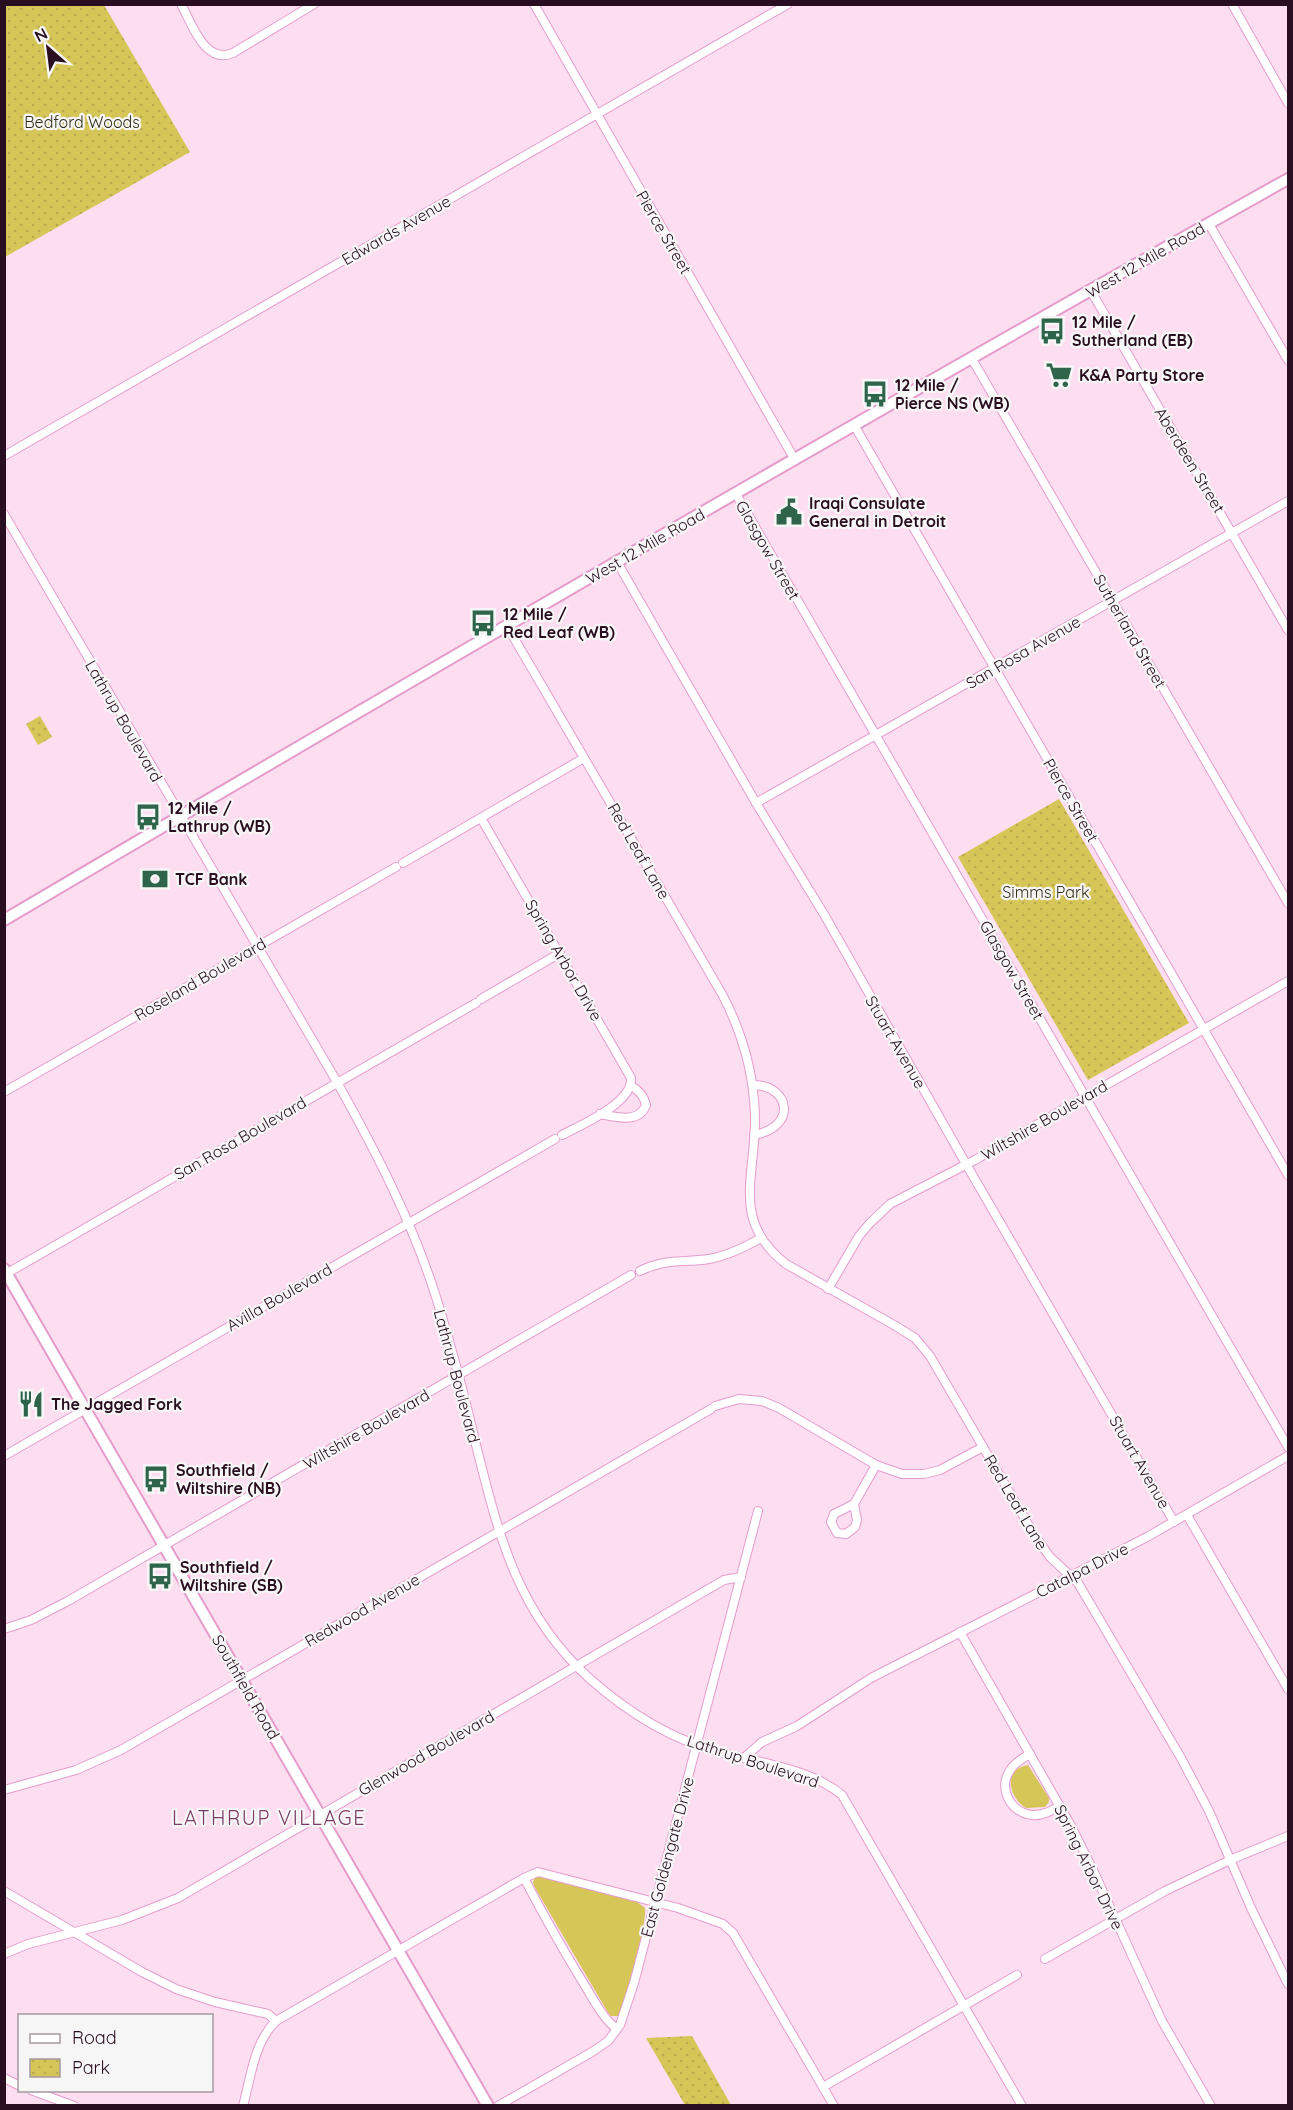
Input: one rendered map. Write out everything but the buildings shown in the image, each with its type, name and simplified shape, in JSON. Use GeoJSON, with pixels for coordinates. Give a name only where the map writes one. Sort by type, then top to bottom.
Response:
{"type":"FeatureCollection","features":[{"type":"Feature","properties":{"kind":"main road","name":"West 12 Mile Road"},"geometry":{"type":"LineString","coordinates":[[4,920],[854,425],[1288,179]]}},
{"type":"Feature","properties":{"kind":"main road","name":"Southfield Road"},"geometry":{"type":"LineString","coordinates":[[5,1273],[86,1409],[488,2106]]}},
{"type":"Feature","properties":{"kind":"street"},"geometry":{"type":"LineString","coordinates":[[181,4],[205,47],[220,56],[233,52],[314,4]]}},
{"type":"Feature","properties":{"kind":"street","name":"Pierce Street"},"geometry":{"type":"LineString","coordinates":[[534,4],[795,460]]}},
{"type":"Feature","properties":{"kind":"street","name":"Edwards Avenue"},"geometry":{"type":"LineString","coordinates":[[4,456],[788,4]]}},
{"type":"Feature","properties":{"kind":"street"},"geometry":{"type":"LineString","coordinates":[[1232,4],[1288,103]]}},
{"type":"Feature","properties":{"kind":"street"},"geometry":{"type":"LineString","coordinates":[[1209,224],[1288,360]]}},
{"type":"Feature","properties":{"kind":"street","name":"Aberdeen Street"},"geometry":{"type":"LineString","coordinates":[[1091,291],[1288,630]]}},
{"type":"Feature","properties":{"kind":"street","name":"Sutherland Street"},"geometry":{"type":"LineString","coordinates":[[972,359],[1288,903]]}},
{"type":"Feature","properties":{"kind":"street","name":"Pierce Street"},"geometry":{"type":"LineString","coordinates":[[854,425],[1288,1175]]}},
{"type":"Feature","properties":{"kind":"street","name":"Glasgow Street"},"geometry":{"type":"LineString","coordinates":[[736,494],[1288,1446]]}},
{"type":"Feature","properties":{"kind":"street","name":"San Rosa Avenue"},"geometry":{"type":"LineString","coordinates":[[756,803],[1288,501]]}},
{"type":"Feature","properties":{"kind":"street","name":"Lathrup Boulevard"},"geometry":{"type":"LineString","coordinates":[[4,514],[337,1082],[384,1170],[408,1223],[436,1296],[498,1532],[526,1598],[554,1641],[576,1666],[606,1692],[645,1720],[696,1744],[789,1770],[830,1785],[842,1795],[1022,2106]]}},
{"type":"Feature","properties":{"kind":"street","name":"Stuart Avenue"},"geometry":{"type":"LineString","coordinates":[[617,562],[756,803],[825,916],[1174,1522]]}},
{"type":"Feature","properties":{"kind":"street","name":"Red Leaf Lane"},"geometry":{"type":"LineString","coordinates":[[507,626],[728,1004],[744,1047],[753,1084],[754,1135],[749,1194],[752,1219],[761,1238],[786,1264],[915,1338],[938,1368],[1040,1543],[1057,1565],[1078,1583],[1181,1758],[1209,1811],[1269,1948],[1288,1984]]}},
{"type":"Feature","properties":{"kind":"street","name":"Roseland Boulevard"},"geometry":{"type":"LineString","coordinates":[[4,1092],[584,758]]}},
{"type":"Feature","properties":{"kind":"street","name":"Spring Arbor Drive"},"geometry":{"type":"LineString","coordinates":[[481,818],[629,1072],[631,1086],[641,1093],[645,1100],[645,1110],[636,1116],[620,1118],[600,1114]]}},
{"type":"Feature","properties":{"kind":"street","name":"San Rosa Boulevard"},"geometry":{"type":"LineString","coordinates":[[5,1273],[560,953]]}},
{"type":"Feature","properties":{"kind":"street","name":"Wiltshire Boulevard"},"geometry":{"type":"LineString","coordinates":[[828,1289],[859,1236],[879,1213],[905,1195],[966,1164],[1288,981]]}},
{"type":"Feature","properties":{"kind":"street"},"geometry":{"type":"LineString","coordinates":[[753,1084],[773,1090],[780,1096],[784,1108],[783,1117],[777,1126],[754,1135]]}},
{"type":"Feature","properties":{"kind":"street","name":"Avilla Boulevard"},"geometry":{"type":"LineString","coordinates":[[4,1456],[600,1114],[620,1101],[631,1086]]}},
{"type":"Feature","properties":{"kind":"street"},"geometry":{"type":"LineString","coordinates":[[640,1271],[664,1262],[714,1258],[761,1238]]}},
{"type":"Feature","properties":{"kind":"street","name":"Wiltshire Boulevard"},"geometry":{"type":"LineString","coordinates":[[4,1629],[48,1612],[631,1275]]}},
{"type":"Feature","properties":{"kind":"street","name":"Redwood Avenue"},"geometry":{"type":"LineString","coordinates":[[4,1790],[52,1778],[100,1760],[713,1408],[730,1401],[748,1399],[771,1404],[876,1465],[902,1474],[932,1473],[954,1465],[983,1447]]}},
{"type":"Feature","properties":{"kind":"street","name":"Catalpa Drive"},"geometry":{"type":"LineString","coordinates":[[745,1757],[762,1742],[797,1725],[870,1679],[1174,1522],[1288,1456]]}},
{"type":"Feature","properties":{"kind":"street"},"geometry":{"type":"LineString","coordinates":[[854,1504],[876,1465]]}},
{"type":"Feature","properties":{"kind":"street","name":"East Goldengate Drive"},"geometry":{"type":"LineString","coordinates":[[498,2106],[601,2046],[617,2029],[634,1983],[758,1511]]}},
{"type":"Feature","properties":{"kind":"street"},"geometry":{"type":"LineString","coordinates":[[1187,1515],[1288,1689]]}},
{"type":"Feature","properties":{"kind":"street","name":"Glenwood Boulevard"},"geometry":{"type":"LineString","coordinates":[[4,1954],[28,1944],[122,1920],[178,1898],[724,1580],[741,1577]]}},
{"type":"Feature","properties":{"kind":"street","name":"Spring Arbor Drive"},"geometry":{"type":"LineString","coordinates":[[960,1632],[1060,1806],[1093,1870],[1162,2021],[1211,2106]]}},
{"type":"Feature","properties":{"kind":"street"},"geometry":{"type":"LineString","coordinates":[[1030,1754],[1011,1769],[1006,1778],[1005,1790],[1010,1802],[1019,1811],[1031,1815],[1043,1814],[1060,1806]]}},
{"type":"Feature","properties":{"kind":"street"},"geometry":{"type":"LineString","coordinates":[[1045,1959],[1165,1891],[1288,1836]]}},
{"type":"Feature","properties":{"kind":"street"},"geometry":{"type":"LineString","coordinates":[[243,2106],[260,2045],[268,2029],[276,2021],[524,1878],[543,1872],[654,1901],[723,1924],[733,1933],[834,2106]]}},
{"type":"Feature","properties":{"kind":"street"},"geometry":{"type":"LineString","coordinates":[[524,1878],[590,1994],[617,2029]]}},
{"type":"Feature","properties":{"kind":"street"},"geometry":{"type":"LineString","coordinates":[[4,1891],[142,1972],[176,1989],[215,2002],[268,2014],[276,2021]]}},
{"type":"Feature","properties":{"kind":"street"},"geometry":{"type":"LineString","coordinates":[[823,2087],[1017,1975]]}},
{"type":"Feature","properties":{"kind":"street"},"geometry":{"type":"LineString","coordinates":[[4,2078],[18,2085]]}},
{"type":"Feature","properties":{"kind":"street"},"geometry":{"type":"LineString","coordinates":[[34,2092],[74,2106]]}},
{"type":"Feature","properties":{"kind":"green space","name":"Bedford Woods"},"geometry":{"type":"Polygon","coordinates":[[[5,4],[104,5],[190,152],[5,257],[5,4]]]}},
{"type":"Feature","properties":{"kind":"green space"},"geometry":{"type":"Polygon","coordinates":[[[40,716],[52,737],[38,745],[26,724],[40,716]]]}},
{"type":"Feature","properties":{"kind":"green space","name":"Simms Park"},"geometry":{"type":"Polygon","coordinates":[[[1059,799],[1189,1023],[1088,1080],[958,857],[1059,799]]]}},
{"type":"Feature","properties":{"kind":"green space"},"geometry":{"type":"Polygon","coordinates":[[[1028,1765],[1049,1798],[1045,1807],[1026,1808],[1015,1798],[1012,1791],[1011,1778],[1014,1772],[1028,1765]]]}},
{"type":"Feature","properties":{"kind":"green space"},"geometry":{"type":"Polygon","coordinates":[[[535,1877],[637,1902],[645,1908],[643,1929],[635,1961],[618,2016],[611,2016],[607,2011],[534,1886],[535,1877]]]}},
{"type":"Feature","properties":{"kind":"green space"},"geometry":{"type":"Polygon","coordinates":[[[692,2036],[731,2105],[685,2105],[646,2038],[692,2036]]]}},
{"type":"Feature","properties":{"kind":"place","name":"12 Mile / Sutherland (EB)"},"geometry":{"type":"Point","coordinates":[1052,331]}},
{"type":"Feature","properties":{"kind":"place","name":"K&A Party Store"},"geometry":{"type":"Point","coordinates":[1059,375]}},
{"type":"Feature","properties":{"kind":"place","name":"12 Mile / Pierce NS (WB)"},"geometry":{"type":"Point","coordinates":[875,394]}},
{"type":"Feature","properties":{"kind":"place","name":"Iraqi Consulate General in Detroit"},"geometry":{"type":"Point","coordinates":[789,512]}},
{"type":"Feature","properties":{"kind":"place","name":"12 Mile / Red Leaf (WB)"},"geometry":{"type":"Point","coordinates":[483,623]}},
{"type":"Feature","properties":{"kind":"place","name":"12 Mile / Lathrup (WB)"},"geometry":{"type":"Point","coordinates":[148,817]}},
{"type":"Feature","properties":{"kind":"place","name":"TCF Bank"},"geometry":{"type":"Point","coordinates":[155,879]}},
{"type":"Feature","properties":{"kind":"place","name":"The Jagged Fork"},"geometry":{"type":"Point","coordinates":[31,1404]}},
{"type":"Feature","properties":{"kind":"place","name":"Southfield / Wiltshire (NB)"},"geometry":{"type":"Point","coordinates":[156,1479]}},
{"type":"Feature","properties":{"kind":"place","name":"Southfield / Wiltshire (SB)"},"geometry":{"type":"Point","coordinates":[160,1576]}},
{"type":"Feature","properties":{"kind":"district","name":"LATHRUP VILLAGE"},"geometry":{"type":"Point","coordinates":[269,1818]}}]}
